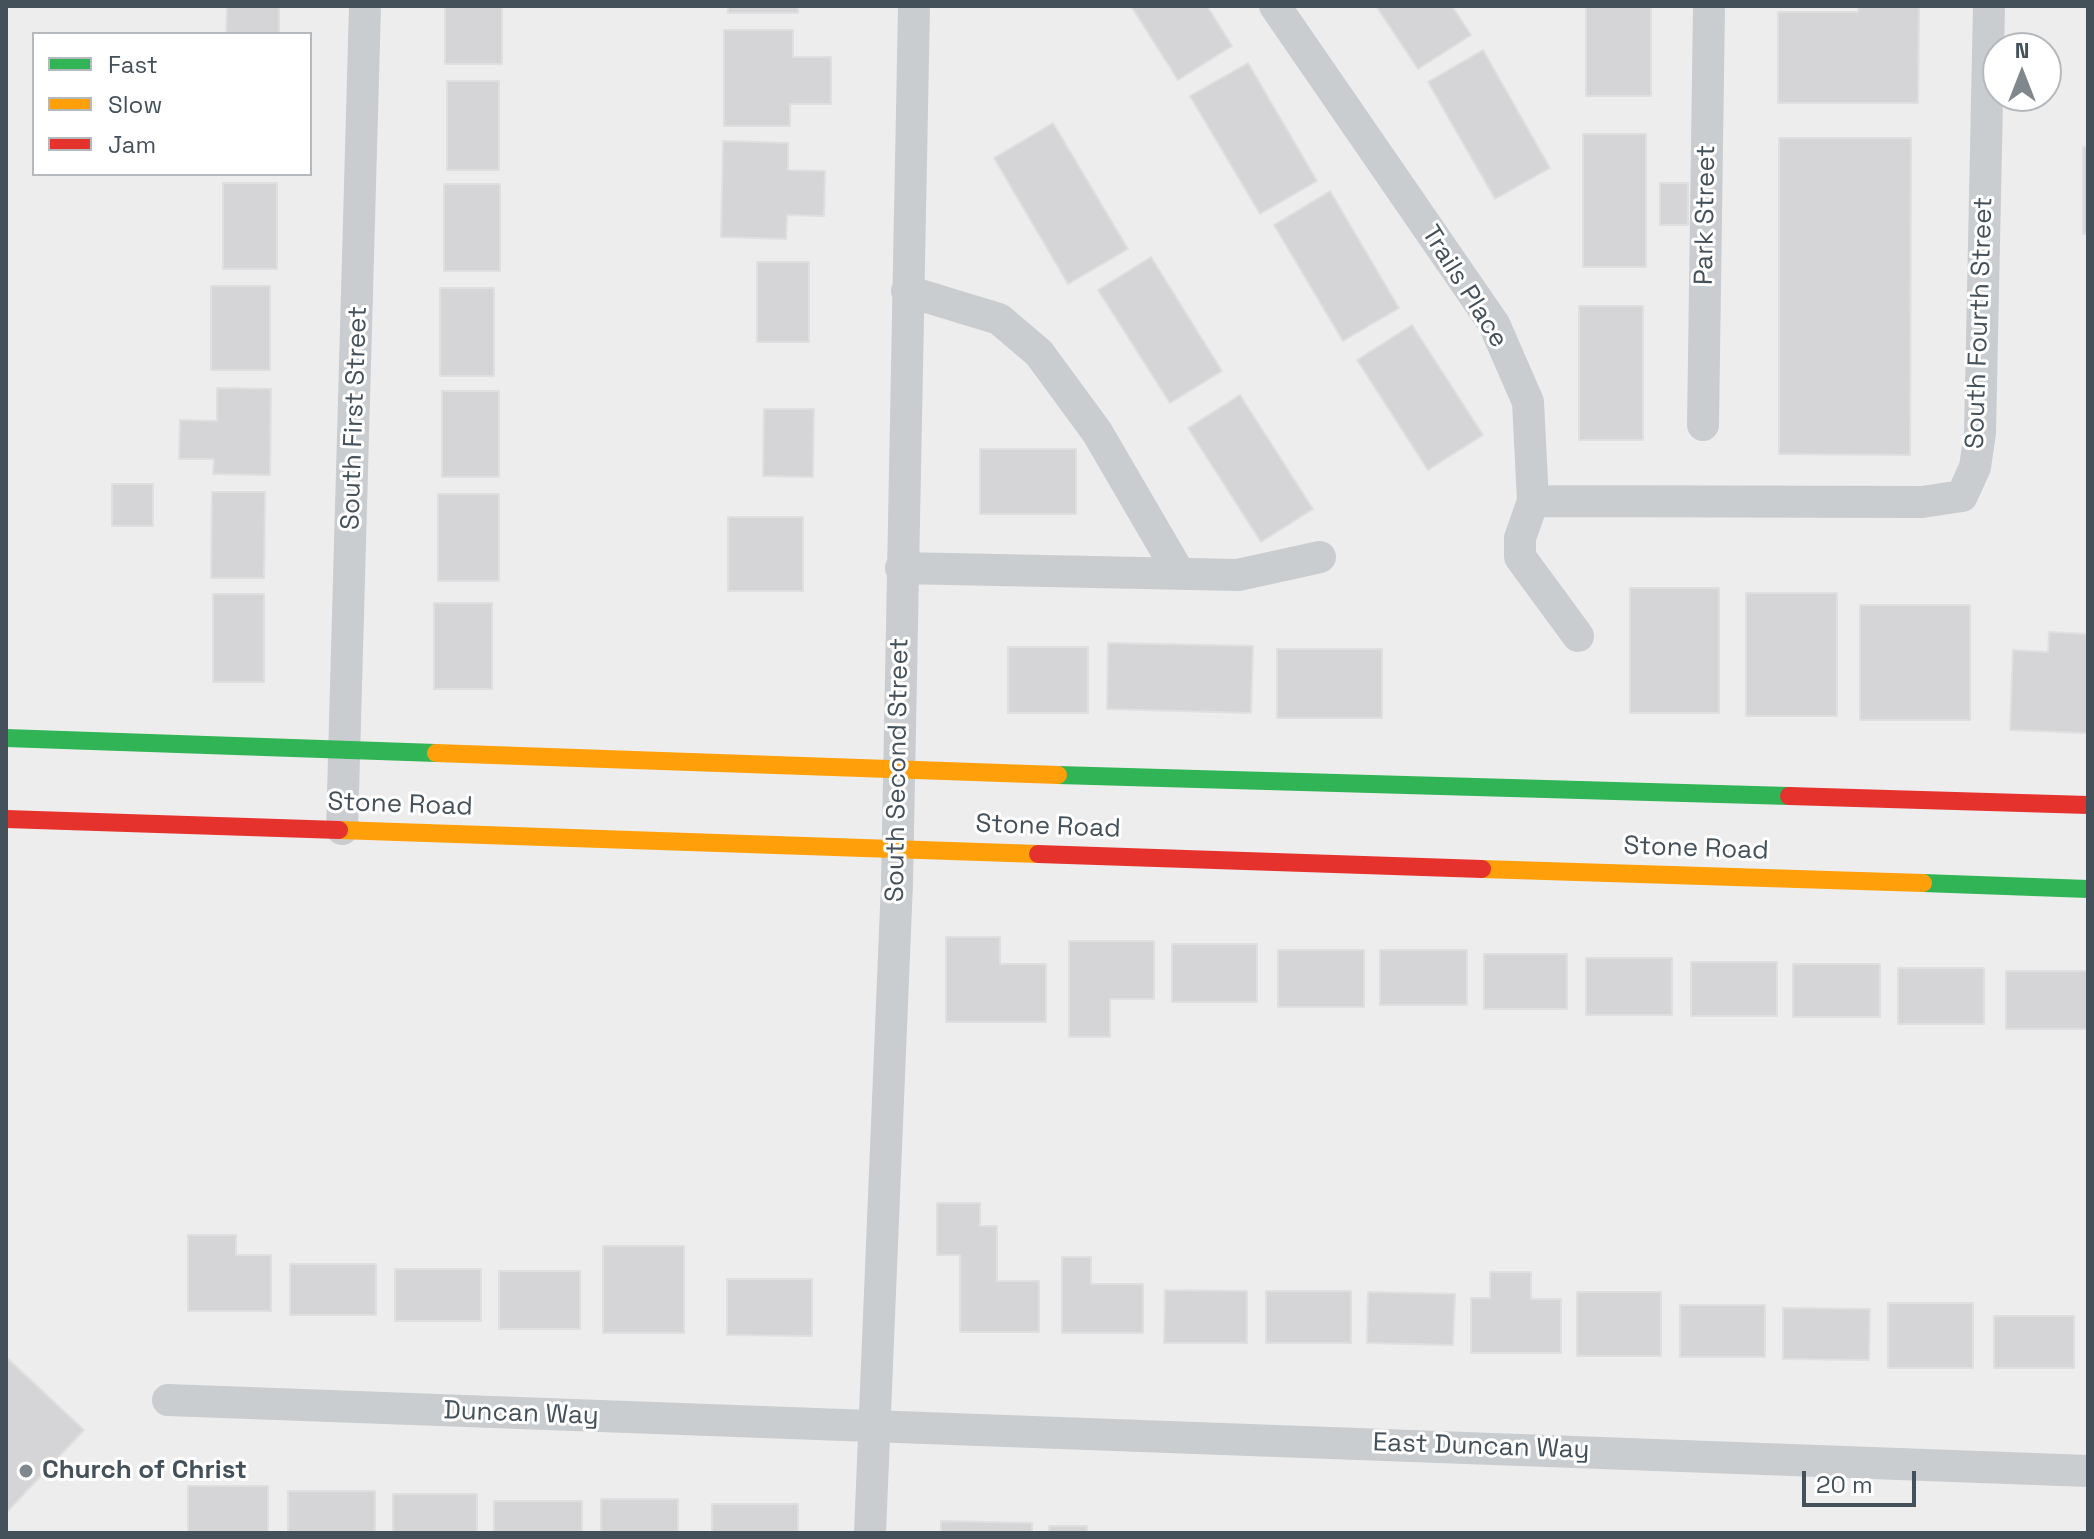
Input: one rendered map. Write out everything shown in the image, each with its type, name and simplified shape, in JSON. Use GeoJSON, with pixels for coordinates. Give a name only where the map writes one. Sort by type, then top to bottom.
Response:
{"type":"FeatureCollection","features":[{"type":"Feature","properties":{"kind":"main road","name":"Stone Road"},"geometry":{"type":"LineString","coordinates":[[6,738],[899,770],[2088,805]]}},
{"type":"Feature","properties":{"kind":"main road","name":"Stone Road"},"geometry":{"type":"LineString","coordinates":[[6,819],[2088,889]]}},
{"type":"Feature","properties":{"kind":"street","name":"South First Street"},"geometry":{"type":"LineString","coordinates":[[342,829],[365,6]]}},
{"type":"Feature","properties":{"kind":"street","name":"South Second Street"},"geometry":{"type":"LineString","coordinates":[[870,1533],[898,848],[914,6]]}},
{"type":"Feature","properties":{"kind":"street","name":"Trails Place"},"geometry":{"type":"LineString","coordinates":[[1275,6],[1494,324],[1528,402],[1533,501],[1520,538],[1520,557],[1578,636]]}},
{"type":"Feature","properties":{"kind":"street","name":"Park Street"},"geometry":{"type":"LineString","coordinates":[[1703,425],[1709,6]]}},
{"type":"Feature","properties":{"kind":"street","name":"South Fourth Street"},"geometry":{"type":"LineString","coordinates":[[1533,501],[1922,502],[1962,496],[1975,467],[1980,433],[1989,6]]}},
{"type":"Feature","properties":{"kind":"street"},"geometry":{"type":"LineString","coordinates":[[907,291],[999,319],[1039,353],[1097,432],[1178,571]]}},
{"type":"Feature","properties":{"kind":"street"},"geometry":{"type":"LineString","coordinates":[[901,568],[1178,571],[1238,575],[1320,557]]}},
{"type":"Feature","properties":{"kind":"street","name":"Duncan Way"},"geometry":{"type":"LineString","coordinates":[[168,1400],[874,1428]]}},
{"type":"Feature","properties":{"kind":"street","name":"East Duncan Way"},"geometry":{"type":"LineString","coordinates":[[874,1428],[1554,1449],[2088,1471]]}},
{"type":"Feature","properties":{"kind":"building"},"geometry":{"type":"Polygon","coordinates":[[[227,6],[279,6],[279,32],[226,32],[227,6]]]}},
{"type":"Feature","properties":{"kind":"building"},"geometry":{"type":"Polygon","coordinates":[[[445,6],[502,6],[502,64],[445,64],[445,6]]]}},
{"type":"Feature","properties":{"kind":"building"},"geometry":{"type":"Polygon","coordinates":[[[728,6],[798,6],[798,13],[728,13],[728,6]]]}},
{"type":"Feature","properties":{"kind":"building"},"geometry":{"type":"Polygon","coordinates":[[[1131,6],[1207,6],[1232,46],[1178,80],[1131,6]]]}},
{"type":"Feature","properties":{"kind":"building"},"geometry":{"type":"Polygon","coordinates":[[[1376,6],[1452,6],[1471,35],[1418,69],[1376,6]]]}},
{"type":"Feature","properties":{"kind":"building"},"geometry":{"type":"Polygon","coordinates":[[[1586,6],[1651,6],[1651,96],[1586,96],[1586,6]]]}},
{"type":"Feature","properties":{"kind":"building"},"geometry":{"type":"Polygon","coordinates":[[[1858,6],[1919,6],[1918,103],[1778,103],[1778,12],[1858,12],[1858,6]]]}},
{"type":"Feature","properties":{"kind":"building"},"geometry":{"type":"Polygon","coordinates":[[[724,30],[793,30],[793,57],[831,57],[831,104],[790,104],[790,126],[724,126],[724,30]]]}},
{"type":"Feature","properties":{"kind":"building"},"geometry":{"type":"Polygon","coordinates":[[[1483,50],[1550,168],[1495,199],[1428,82],[1483,50]]]}},
{"type":"Feature","properties":{"kind":"building"},"geometry":{"type":"Polygon","coordinates":[[[1248,63],[1317,181],[1260,214],[1190,96],[1248,63]]]}},
{"type":"Feature","properties":{"kind":"building"},"geometry":{"type":"Polygon","coordinates":[[[447,81],[499,81],[499,170],[447,170],[447,81]]]}},
{"type":"Feature","properties":{"kind":"building"},"geometry":{"type":"Polygon","coordinates":[[[1053,123],[1128,249],[1068,284],[994,158],[1053,123]]]}},
{"type":"Feature","properties":{"kind":"building"},"geometry":{"type":"Polygon","coordinates":[[[1583,134],[1646,134],[1646,267],[1583,267],[1583,134]]]}},
{"type":"Feature","properties":{"kind":"building"},"geometry":{"type":"Polygon","coordinates":[[[1779,138],[1911,138],[1910,455],[1779,454],[1779,138]]]}},
{"type":"Feature","properties":{"kind":"building"},"geometry":{"type":"Polygon","coordinates":[[[723,141],[788,143],[788,170],[825,171],[824,216],[787,215],[786,239],[721,237],[723,141]]]}},
{"type":"Feature","properties":{"kind":"building"},"geometry":{"type":"Polygon","coordinates":[[[2083,147],[2088,147],[2088,234],[2083,234],[2083,147]]]}},
{"type":"Feature","properties":{"kind":"building"},"geometry":{"type":"Polygon","coordinates":[[[223,183],[277,183],[277,269],[223,269],[223,183]]]}},
{"type":"Feature","properties":{"kind":"building"},"geometry":{"type":"Polygon","coordinates":[[[1660,183],[1688,183],[1688,225],[1660,225],[1660,183]]]}},
{"type":"Feature","properties":{"kind":"building"},"geometry":{"type":"Polygon","coordinates":[[[444,184],[500,184],[500,271],[444,271],[444,184]]]}},
{"type":"Feature","properties":{"kind":"building"},"geometry":{"type":"Polygon","coordinates":[[[1330,191],[1399,308],[1343,341],[1274,225],[1330,191]]]}},
{"type":"Feature","properties":{"kind":"building"},"geometry":{"type":"Polygon","coordinates":[[[1151,257],[1222,371],[1170,403],[1098,290],[1151,257]]]}},
{"type":"Feature","properties":{"kind":"building"},"geometry":{"type":"Polygon","coordinates":[[[757,262],[809,262],[809,342],[757,342],[757,262]]]}},
{"type":"Feature","properties":{"kind":"building"},"geometry":{"type":"Polygon","coordinates":[[[211,286],[270,286],[270,370],[211,370],[211,286]]]}},
{"type":"Feature","properties":{"kind":"building"},"geometry":{"type":"Polygon","coordinates":[[[440,288],[494,288],[494,376],[440,376],[440,288]]]}},
{"type":"Feature","properties":{"kind":"building"},"geometry":{"type":"Polygon","coordinates":[[[1579,306],[1643,306],[1643,440],[1579,440],[1579,306]]]}},
{"type":"Feature","properties":{"kind":"building"},"geometry":{"type":"Polygon","coordinates":[[[1412,325],[1483,435],[1428,470],[1357,360],[1412,325]]]}},
{"type":"Feature","properties":{"kind":"building"},"geometry":{"type":"Polygon","coordinates":[[[217,388],[271,389],[270,475],[213,474],[214,459],[179,459],[180,420],[217,421],[217,388]]]}},
{"type":"Feature","properties":{"kind":"building"},"geometry":{"type":"Polygon","coordinates":[[[442,391],[499,391],[499,477],[442,477],[442,391]]]}},
{"type":"Feature","properties":{"kind":"building"},"geometry":{"type":"Polygon","coordinates":[[[1240,395],[1313,509],[1261,542],[1188,428],[1240,395]]]}},
{"type":"Feature","properties":{"kind":"building"},"geometry":{"type":"Polygon","coordinates":[[[764,409],[814,409],[813,477],[763,476],[764,409]]]}},
{"type":"Feature","properties":{"kind":"building"},"geometry":{"type":"Polygon","coordinates":[[[980,449],[1076,449],[1076,514],[980,514],[980,449]]]}},
{"type":"Feature","properties":{"kind":"building"},"geometry":{"type":"Polygon","coordinates":[[[112,484],[153,484],[153,526],[112,526],[112,484]]]}},
{"type":"Feature","properties":{"kind":"building"},"geometry":{"type":"Polygon","coordinates":[[[212,492],[265,492],[264,578],[211,578],[212,492]]]}},
{"type":"Feature","properties":{"kind":"building"},"geometry":{"type":"Polygon","coordinates":[[[438,494],[499,494],[499,581],[438,581],[438,494]]]}},
{"type":"Feature","properties":{"kind":"building"},"geometry":{"type":"Polygon","coordinates":[[[728,517],[803,517],[803,591],[728,591],[728,517]]]}},
{"type":"Feature","properties":{"kind":"building"},"geometry":{"type":"Polygon","coordinates":[[[1630,588],[1719,588],[1719,713],[1630,713],[1630,588]]]}},
{"type":"Feature","properties":{"kind":"building"},"geometry":{"type":"Polygon","coordinates":[[[1746,593],[1837,593],[1837,716],[1746,716],[1746,593]]]}},
{"type":"Feature","properties":{"kind":"building"},"geometry":{"type":"Polygon","coordinates":[[[213,594],[264,594],[264,682],[213,682],[213,594]]]}},
{"type":"Feature","properties":{"kind":"building"},"geometry":{"type":"Polygon","coordinates":[[[434,603],[492,603],[492,689],[434,689],[434,603]]]}},
{"type":"Feature","properties":{"kind":"building"},"geometry":{"type":"Polygon","coordinates":[[[1860,605],[1970,605],[1970,720],[1860,720],[1860,605]]]}},
{"type":"Feature","properties":{"kind":"building"},"geometry":{"type":"Polygon","coordinates":[[[2049,632],[2088,634],[2088,733],[2010,730],[2013,650],[2048,652],[2049,632]]]}},
{"type":"Feature","properties":{"kind":"building"},"geometry":{"type":"Polygon","coordinates":[[[1108,643],[1253,646],[1251,713],[1107,709],[1108,643]]]}},
{"type":"Feature","properties":{"kind":"building"},"geometry":{"type":"Polygon","coordinates":[[[1008,647],[1088,647],[1088,713],[1008,713],[1008,647]]]}},
{"type":"Feature","properties":{"kind":"building"},"geometry":{"type":"Polygon","coordinates":[[[1277,649],[1382,649],[1382,718],[1277,718],[1277,649]]]}},
{"type":"Feature","properties":{"kind":"building"},"geometry":{"type":"Polygon","coordinates":[[[946,937],[1000,937],[1000,964],[1046,964],[1046,1022],[946,1022],[946,937]]]}},
{"type":"Feature","properties":{"kind":"building"},"geometry":{"type":"Polygon","coordinates":[[[1069,941],[1154,941],[1154,999],[1110,999],[1110,1037],[1069,1037],[1069,941]]]}},
{"type":"Feature","properties":{"kind":"building"},"geometry":{"type":"Polygon","coordinates":[[[1172,944],[1257,944],[1257,1002],[1172,1002],[1172,944]]]}},
{"type":"Feature","properties":{"kind":"building"},"geometry":{"type":"Polygon","coordinates":[[[1278,950],[1364,950],[1364,1007],[1278,1007],[1278,950]]]}},
{"type":"Feature","properties":{"kind":"building"},"geometry":{"type":"Polygon","coordinates":[[[1380,950],[1467,950],[1467,1005],[1380,1005],[1380,950]]]}},
{"type":"Feature","properties":{"kind":"building"},"geometry":{"type":"Polygon","coordinates":[[[1484,954],[1567,954],[1567,1009],[1484,1009],[1484,954]]]}},
{"type":"Feature","properties":{"kind":"building"},"geometry":{"type":"Polygon","coordinates":[[[1586,958],[1672,958],[1672,1015],[1586,1015],[1586,958]]]}},
{"type":"Feature","properties":{"kind":"building"},"geometry":{"type":"Polygon","coordinates":[[[1691,962],[1777,962],[1777,1016],[1691,1016],[1691,962]]]}},
{"type":"Feature","properties":{"kind":"building"},"geometry":{"type":"Polygon","coordinates":[[[1793,964],[1880,964],[1880,1017],[1793,1017],[1793,964]]]}},
{"type":"Feature","properties":{"kind":"building"},"geometry":{"type":"Polygon","coordinates":[[[1898,968],[1984,968],[1984,1024],[1898,1024],[1898,968]]]}},
{"type":"Feature","properties":{"kind":"building"},"geometry":{"type":"Polygon","coordinates":[[[2006,971],[2088,971],[2088,1029],[2006,1029],[2006,971]]]}},
{"type":"Feature","properties":{"kind":"building"},"geometry":{"type":"Polygon","coordinates":[[[937,1203],[980,1203],[980,1226],[997,1226],[997,1281],[1039,1281],[1039,1332],[960,1332],[960,1255],[937,1255],[937,1203]]]}},
{"type":"Feature","properties":{"kind":"building"},"geometry":{"type":"Polygon","coordinates":[[[188,1235],[236,1235],[236,1255],[271,1255],[271,1311],[188,1311],[188,1235]]]}},
{"type":"Feature","properties":{"kind":"building"},"geometry":{"type":"Polygon","coordinates":[[[603,1246],[684,1246],[684,1333],[603,1333],[603,1246]]]}},
{"type":"Feature","properties":{"kind":"building"},"geometry":{"type":"Polygon","coordinates":[[[1062,1257],[1091,1257],[1091,1284],[1143,1284],[1143,1333],[1062,1333],[1062,1257]]]}},
{"type":"Feature","properties":{"kind":"building"},"geometry":{"type":"Polygon","coordinates":[[[290,1264],[376,1264],[376,1315],[290,1315],[290,1264]]]}},
{"type":"Feature","properties":{"kind":"building"},"geometry":{"type":"Polygon","coordinates":[[[395,1269],[481,1269],[481,1321],[395,1321],[395,1269]]]}},
{"type":"Feature","properties":{"kind":"building"},"geometry":{"type":"Polygon","coordinates":[[[499,1271],[580,1271],[580,1329],[499,1329],[499,1271]]]}},
{"type":"Feature","properties":{"kind":"building"},"geometry":{"type":"Polygon","coordinates":[[[1490,1272],[1531,1272],[1531,1299],[1561,1299],[1561,1353],[1471,1353],[1471,1298],[1490,1298],[1490,1272]]]}},
{"type":"Feature","properties":{"kind":"building"},"geometry":{"type":"Polygon","coordinates":[[[727,1279],[812,1279],[812,1336],[727,1335],[727,1279]]]}},
{"type":"Feature","properties":{"kind":"building"},"geometry":{"type":"Polygon","coordinates":[[[1165,1290],[1247,1291],[1247,1343],[1164,1343],[1165,1290]]]}},
{"type":"Feature","properties":{"kind":"building"},"geometry":{"type":"Polygon","coordinates":[[[1266,1291],[1351,1291],[1351,1343],[1266,1343],[1266,1291]]]}},
{"type":"Feature","properties":{"kind":"building"},"geometry":{"type":"Polygon","coordinates":[[[1368,1292],[1455,1294],[1453,1345],[1367,1343],[1368,1292]]]}},
{"type":"Feature","properties":{"kind":"building"},"geometry":{"type":"Polygon","coordinates":[[[1577,1292],[1661,1292],[1661,1356],[1577,1356],[1577,1292]]]}},
{"type":"Feature","properties":{"kind":"building"},"geometry":{"type":"Polygon","coordinates":[[[1888,1303],[1973,1303],[1973,1368],[1888,1368],[1888,1303]]]}},
{"type":"Feature","properties":{"kind":"building"},"geometry":{"type":"Polygon","coordinates":[[[1680,1305],[1765,1305],[1765,1357],[1680,1357],[1680,1305]]]}},
{"type":"Feature","properties":{"kind":"building"},"geometry":{"type":"Polygon","coordinates":[[[1783,1308],[1870,1309],[1869,1360],[1783,1359],[1783,1308]]]}},
{"type":"Feature","properties":{"kind":"building"},"geometry":{"type":"Polygon","coordinates":[[[1994,1316],[2074,1316],[2074,1368],[1994,1368],[1994,1316]]]}},
{"type":"Feature","properties":{"kind":"building","name":"Church of Christ"},"geometry":{"type":"Polygon","coordinates":[[[6,1357],[84,1430],[6,1513],[6,1357]]]}},
{"type":"Feature","properties":{"kind":"building"},"geometry":{"type":"Polygon","coordinates":[[[188,1486],[268,1486],[268,1533],[188,1533],[188,1486]]]}},
{"type":"Feature","properties":{"kind":"building"},"geometry":{"type":"Polygon","coordinates":[[[288,1491],[375,1491],[375,1533],[288,1533],[288,1491]]]}},
{"type":"Feature","properties":{"kind":"building"},"geometry":{"type":"Polygon","coordinates":[[[393,1494],[477,1494],[477,1533],[393,1533],[393,1494]]]}},
{"type":"Feature","properties":{"kind":"building"},"geometry":{"type":"Polygon","coordinates":[[[601,1499],[678,1499],[678,1533],[601,1533],[601,1499]]]}},
{"type":"Feature","properties":{"kind":"building"},"geometry":{"type":"Polygon","coordinates":[[[494,1501],[582,1501],[582,1533],[494,1533],[494,1501]]]}},
{"type":"Feature","properties":{"kind":"building"},"geometry":{"type":"Polygon","coordinates":[[[712,1504],[798,1504],[798,1533],[712,1533],[712,1504]]]}},
{"type":"Feature","properties":{"kind":"building"},"geometry":{"type":"Polygon","coordinates":[[[941,1521],[1032,1523],[1032,1533],[941,1533],[941,1521]]]}},
{"type":"Feature","properties":{"kind":"building"},"geometry":{"type":"Polygon","coordinates":[[[1049,1526],[1087,1526],[1087,1533],[1049,1533],[1049,1526]]]}},
{"type":"Feature","properties":{"kind":"traffic: fast"},"geometry":{"type":"LineString","coordinates":[[6,738],[436,753]]}},
{"type":"Feature","properties":{"kind":"traffic: fast"},"geometry":{"type":"LineString","coordinates":[[1058,775],[1789,796]]}},
{"type":"Feature","properties":{"kind":"traffic: fast"},"geometry":{"type":"LineString","coordinates":[[1923,883],[2088,889]]}},
{"type":"Feature","properties":{"kind":"traffic: slow"},"geometry":{"type":"LineString","coordinates":[[436,753],[1058,775]]}},
{"type":"Feature","properties":{"kind":"traffic: slow"},"geometry":{"type":"LineString","coordinates":[[339,830],[1038,854]]}},
{"type":"Feature","properties":{"kind":"traffic: slow"},"geometry":{"type":"LineString","coordinates":[[1482,869],[1923,883]]}},
{"type":"Feature","properties":{"kind":"traffic: jam"},"geometry":{"type":"LineString","coordinates":[[1789,796],[2088,805]]}},
{"type":"Feature","properties":{"kind":"traffic: jam"},"geometry":{"type":"LineString","coordinates":[[6,819],[339,830]]}},
{"type":"Feature","properties":{"kind":"traffic: jam"},"geometry":{"type":"LineString","coordinates":[[1038,854],[1482,869]]}},
{"type":"Feature","properties":{"kind":"place","name":"Church of Christ"},"geometry":{"type":"Point","coordinates":[26,1471]}}]}
